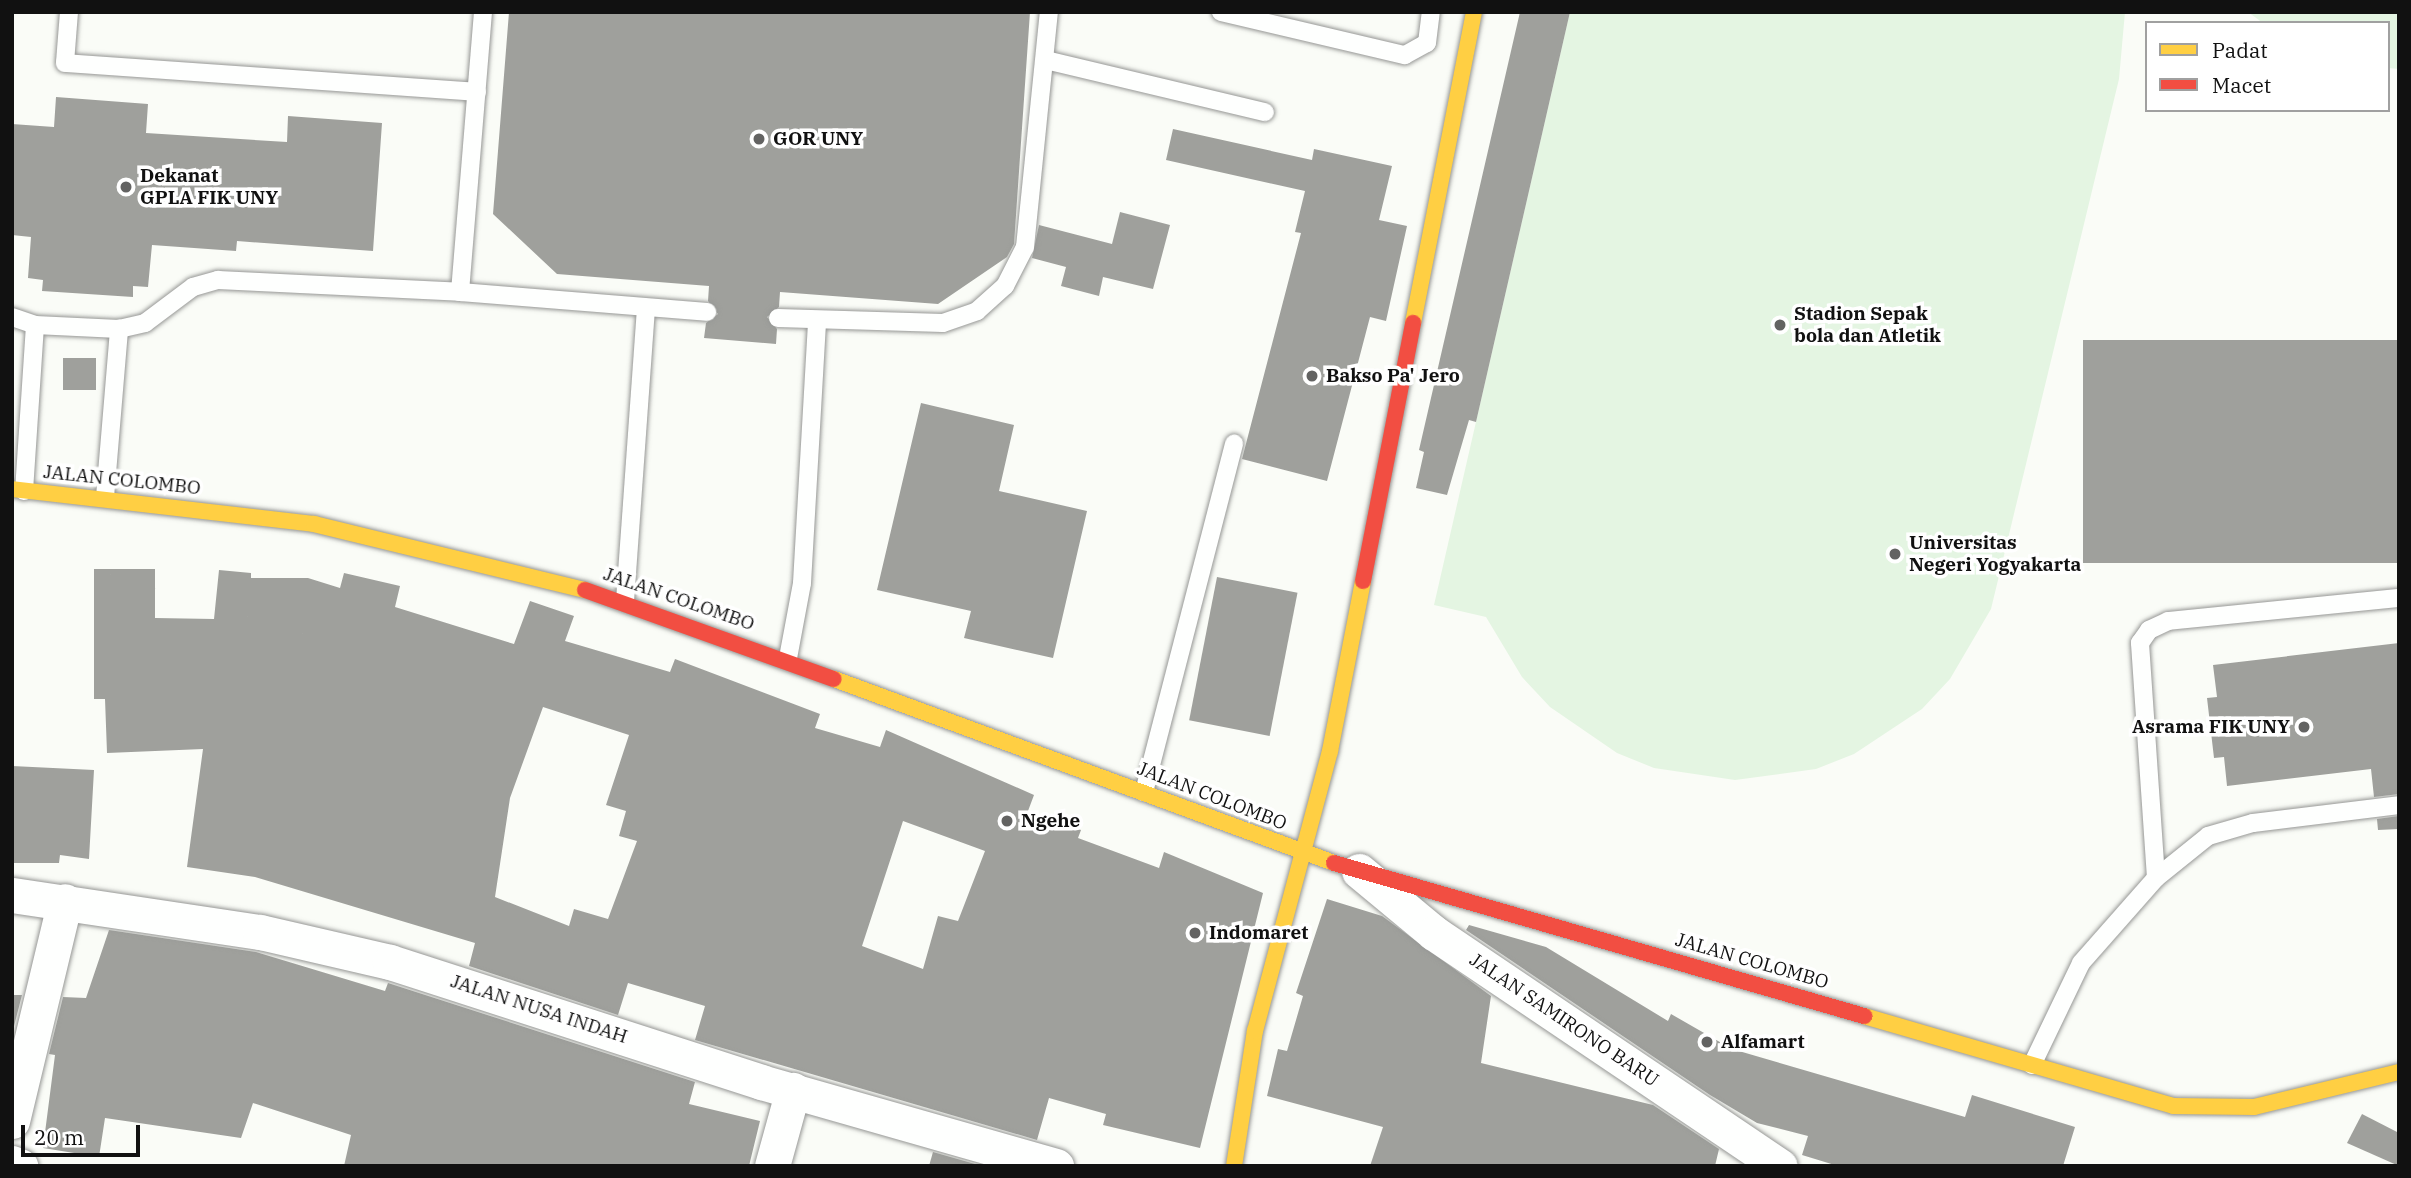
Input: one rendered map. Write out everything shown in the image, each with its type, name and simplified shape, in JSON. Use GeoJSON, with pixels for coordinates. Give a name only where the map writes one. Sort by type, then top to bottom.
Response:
{"type":"FeatureCollection","features":[{"type":"Feature","properties":{"kind":"main road"},"geometry":{"type":"LineString","coordinates":[[1234,1166],[1255,1031],[1307,855],[1474,12]]}},
{"type":"Feature","properties":{"kind":"main road","name":"JALAN COLOMBO"},"geometry":{"type":"LineString","coordinates":[[18,490],[105,497],[314,524],[470,558],[625,601],[788,658],[1307,855],[1353,866],[2173,1106],[2213,1109],[2254,1107],[2399,1072]]}},
{"type":"Feature","properties":{"kind":"street","name":"JALAN SAMIRONO BARU"},"geometry":{"type":"LineString","coordinates":[[1353,866],[1434,933],[1780,1166]]}},
{"type":"Feature","properties":{"kind":"street","name":"JALAN NUSA INDAH"},"geometry":{"type":"LineString","coordinates":[[12,895],[65,901],[285,937],[390,962],[1017,1162],[1056,1166]]}},
{"type":"Feature","properties":{"kind":"street"},"geometry":{"type":"LineString","coordinates":[[12,1121],[65,901]]}},
{"type":"Feature","properties":{"kind":"street"},"geometry":{"type":"LineString","coordinates":[[772,1166],[793,1090]]}},
{"type":"Feature","properties":{"kind":"street"},"geometry":{"type":"LineString","coordinates":[[12,1163],[20,1166]]}},
{"type":"Feature","properties":{"kind":"lane"},"geometry":{"type":"LineString","coordinates":[[69,12],[65,64],[477,92]]}},
{"type":"Feature","properties":{"kind":"lane"},"geometry":{"type":"LineString","coordinates":[[460,292],[483,12]]}},
{"type":"Feature","properties":{"kind":"lane"},"geometry":{"type":"LineString","coordinates":[[778,318],[943,323],[977,311],[1005,286],[1025,247],[1049,12]]}},
{"type":"Feature","properties":{"kind":"lane"},"geometry":{"type":"LineString","coordinates":[[1221,12],[1405,55],[1427,43],[1432,12]]}},
{"type":"Feature","properties":{"kind":"lane"},"geometry":{"type":"LineString","coordinates":[[1046,60],[1265,113]]}},
{"type":"Feature","properties":{"kind":"lane"},"geometry":{"type":"LineString","coordinates":[[12,317],[35,325],[119,329],[145,323],[193,287],[218,280],[460,292],[707,313]]}},
{"type":"Feature","properties":{"kind":"lane"},"geometry":{"type":"LineString","coordinates":[[625,601],[646,308]]}},
{"type":"Feature","properties":{"kind":"lane"},"geometry":{"type":"LineString","coordinates":[[788,658],[802,583],[817,320]]}},
{"type":"Feature","properties":{"kind":"lane"},"geometry":{"type":"LineString","coordinates":[[18,490],[35,325]]}},
{"type":"Feature","properties":{"kind":"lane"},"geometry":{"type":"LineString","coordinates":[[105,497],[119,329]]}},
{"type":"Feature","properties":{"kind":"lane"},"geometry":{"type":"LineString","coordinates":[[1144,792],[1234,443]]}},
{"type":"Feature","properties":{"kind":"lane"},"geometry":{"type":"LineString","coordinates":[[2156,878],[2140,643],[2148,630],[2168,621],[2399,598]]}},
{"type":"Feature","properties":{"kind":"lane"},"geometry":{"type":"LineString","coordinates":[[2032,1065],[2081,963],[2156,878],[2208,836],[2231,829],[2399,805]]}},
{"type":"Feature","properties":{"kind":"green space","name":"Stadion Sepak bola dan Atletik"},"geometry":{"type":"Polygon","coordinates":[[[1570,12],[2125,12],[2119,79],[1991,609],[1950,679],[1922,709],[1854,754],[1816,769],[1735,780],[1654,768],[1617,753],[1550,707],[1522,677],[1486,617],[1434,605],[1570,12]]]}},
{"type":"Feature","properties":{"kind":"green space"},"geometry":{"type":"Polygon","coordinates":[[[2248,12],[2399,12],[2399,69],[2390,68],[2390,21],[2260,21],[2248,12]]]}},
{"type":"Feature","properties":{"kind":"building","name":"GOR UNY"},"geometry":{"type":"Polygon","coordinates":[[[509,12],[1030,12],[1014,244],[1007,257],[938,304],[780,292],[779,307],[767,317],[777,329],[776,344],[704,338],[706,323],[718,314],[708,301],[709,286],[557,274],[493,214],[509,12]]]}},
{"type":"Feature","properties":{"kind":"building"},"geometry":{"type":"Polygon","coordinates":[[[1520,12],[1570,12],[1476,422],[1469,420],[1447,495],[1416,488],[1424,452],[1419,450],[1520,12]]]}},
{"type":"Feature","properties":{"kind":"building","name":"Dekanat GPLA FIK UNY"},"geometry":{"type":"Polygon","coordinates":[[[56,97],[148,104],[146,133],[287,142],[288,116],[382,123],[373,251],[237,241],[236,251],[152,245],[148,287],[133,286],[133,297],[42,291],[43,280],[28,278],[31,237],[12,235],[12,124],[54,127],[56,97]]]}},
{"type":"Feature","properties":{"kind":"building"},"geometry":{"type":"Polygon","coordinates":[[[1173,129],[1312,160],[1314,149],[1392,166],[1379,220],[1407,226],[1386,321],[1370,317],[1327,481],[1242,459],[1301,233],[1295,232],[1305,191],[1166,160],[1173,129]]]}},
{"type":"Feature","properties":{"kind":"building"},"geometry":{"type":"Polygon","coordinates":[[[1120,212],[1170,225],[1153,289],[1103,277],[1099,296],[1061,286],[1066,267],[1032,258],[1039,225],[1112,244],[1120,212]]]}},
{"type":"Feature","properties":{"kind":"building"},"geometry":{"type":"Polygon","coordinates":[[[2083,340],[2399,340],[2399,563],[2083,563],[2083,340]]]}},
{"type":"Feature","properties":{"kind":"building"},"geometry":{"type":"Polygon","coordinates":[[[63,358],[96,358],[96,390],[63,390],[63,358]]]}},
{"type":"Feature","properties":{"kind":"building"},"geometry":{"type":"Polygon","coordinates":[[[921,403],[1014,425],[999,491],[1087,511],[1053,658],[964,638],[971,611],[877,590],[921,403]]]}},
{"type":"Feature","properties":{"kind":"building"},"geometry":{"type":"Polygon","coordinates":[[[94,569],[155,569],[155,618],[214,619],[219,570],[251,573],[251,578],[308,578],[340,588],[344,573],[400,586],[395,607],[514,644],[530,601],[574,616],[565,641],[670,672],[675,659],[820,714],[815,728],[880,747],[886,730],[1034,795],[1028,811],[1081,830],[1078,838],[1159,868],[1164,852],[1263,893],[1200,1148],[1103,1125],[1106,1114],[1049,1098],[1037,1140],[695,1040],[705,1006],[628,983],[618,1015],[469,966],[475,943],[255,877],[187,867],[203,749],[107,753],[105,699],[94,699],[94,569]],[[543,707],[510,798],[495,897],[569,926],[574,909],[608,919],[637,841],[619,836],[626,811],[606,805],[629,735],[543,707]],[[903,821],[862,946],[923,969],[938,916],[958,921],[985,851],[903,821]]]}},
{"type":"Feature","properties":{"kind":"building"},"geometry":{"type":"Polygon","coordinates":[[[1217,577],[1297,593],[1270,736],[1189,720],[1217,577]]]}},
{"type":"Feature","properties":{"kind":"building","name":"Asrama FIK UNY"},"geometry":{"type":"Polygon","coordinates":[[[2399,643],[2399,794],[2374,797],[2371,769],[2227,786],[2224,757],[2214,758],[2207,698],[2217,697],[2213,665],[2399,643]]]}},
{"type":"Feature","properties":{"kind":"building"},"geometry":{"type":"Polygon","coordinates":[[[12,766],[94,770],[89,859],[60,855],[59,863],[12,863],[12,766]]]}},
{"type":"Feature","properties":{"kind":"building"},"geometry":{"type":"Polygon","coordinates":[[[2399,816],[2399,829],[2378,830],[2377,819],[2399,816]]]}},
{"type":"Feature","properties":{"kind":"building"},"geometry":{"type":"Polygon","coordinates":[[[1327,899],[1382,916],[1491,996],[1481,1063],[1653,1105],[1719,1149],[1715,1166],[1370,1166],[1383,1127],[1267,1096],[1278,1049],[1287,1051],[1303,996],[1296,993],[1327,899]]]}},
{"type":"Feature","properties":{"kind":"building"},"geometry":{"type":"Polygon","coordinates":[[[1469,925],[1546,947],[1668,1021],[1671,1014],[1732,1049],[1965,1117],[1972,1095],[2075,1127],[2063,1166],[1838,1166],[1802,1155],[1808,1136],[1757,1123],[1710,1095],[1466,930],[1469,925]]]}},
{"type":"Feature","properties":{"kind":"building"},"geometry":{"type":"Polygon","coordinates":[[[109,930],[256,952],[385,991],[388,983],[695,1082],[689,1104],[760,1121],[749,1166],[344,1166],[351,1135],[253,1103],[241,1138],[105,1118],[99,1157],[43,1148],[55,1055],[49,1054],[63,997],[86,998],[109,930]]]}},
{"type":"Feature","properties":{"kind":"building"},"geometry":{"type":"Polygon","coordinates":[[[12,995],[22,995],[12,1034],[12,995]]]}},
{"type":"Feature","properties":{"kind":"building"},"geometry":{"type":"Polygon","coordinates":[[[2362,1114],[2399,1133],[2399,1166],[2347,1143],[2362,1114]]]}},
{"type":"Feature","properties":{"kind":"building"},"geometry":{"type":"Polygon","coordinates":[[[933,1152],[982,1166],[929,1166],[933,1152]]]}},
{"type":"Feature","properties":{"kind":"traffic: slow"},"geometry":{"type":"LineString","coordinates":[[1413,323],[1474,12]]}},
{"type":"Feature","properties":{"kind":"traffic: slow"},"geometry":{"type":"LineString","coordinates":[[12,489],[314,524],[585,590]]}},
{"type":"Feature","properties":{"kind":"traffic: slow"},"geometry":{"type":"LineString","coordinates":[[1234,1166],[1255,1031],[1330,751],[1363,581]]}},
{"type":"Feature","properties":{"kind":"traffic: slow"},"geometry":{"type":"LineString","coordinates":[[834,679],[1334,863]]}},
{"type":"Feature","properties":{"kind":"traffic: slow"},"geometry":{"type":"LineString","coordinates":[[1864,1016],[2173,1106],[2254,1107],[2399,1072]]}},
{"type":"Feature","properties":{"kind":"traffic: jam"},"geometry":{"type":"LineString","coordinates":[[1363,581],[1413,323]]}},
{"type":"Feature","properties":{"kind":"traffic: jam"},"geometry":{"type":"LineString","coordinates":[[585,590],[834,679]]}},
{"type":"Feature","properties":{"kind":"traffic: jam"},"geometry":{"type":"LineString","coordinates":[[1334,863],[1864,1016]]}},
{"type":"Feature","properties":{"kind":"place","name":"GOR UNY"},"geometry":{"type":"Point","coordinates":[759,139]}},
{"type":"Feature","properties":{"kind":"place","name":"Dekanat GPLA FIK UNY"},"geometry":{"type":"Point","coordinates":[126,187]}},
{"type":"Feature","properties":{"kind":"place","name":"Stadion Sepak bola dan Atletik"},"geometry":{"type":"Point","coordinates":[1780,325]}},
{"type":"Feature","properties":{"kind":"place","name":"Bakso Pa' Jero"},"geometry":{"type":"Point","coordinates":[1312,376]}},
{"type":"Feature","properties":{"kind":"place","name":"Universitas Negeri Yogyakarta"},"geometry":{"type":"Point","coordinates":[1895,554]}},
{"type":"Feature","properties":{"kind":"place","name":"Asrama FIK UNY"},"geometry":{"type":"Point","coordinates":[2304,727]}},
{"type":"Feature","properties":{"kind":"place","name":"Ngehe"},"geometry":{"type":"Point","coordinates":[1007,821]}},
{"type":"Feature","properties":{"kind":"place","name":"Indomaret"},"geometry":{"type":"Point","coordinates":[1195,933]}},
{"type":"Feature","properties":{"kind":"place","name":"Alfamart"},"geometry":{"type":"Point","coordinates":[1707,1042]}}]}
